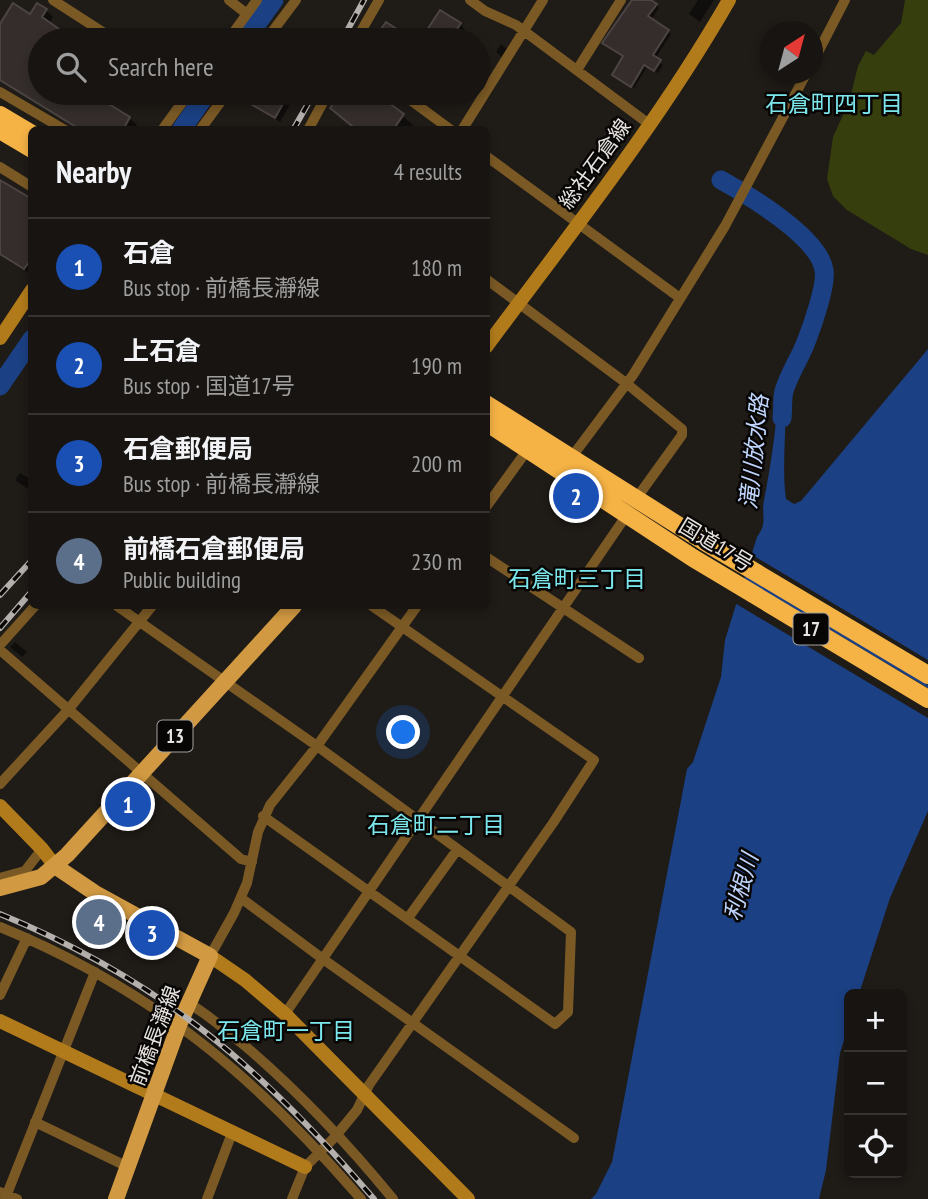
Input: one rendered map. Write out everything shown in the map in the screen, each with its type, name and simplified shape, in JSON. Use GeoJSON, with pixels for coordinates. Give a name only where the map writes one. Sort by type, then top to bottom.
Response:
{"type":"FeatureCollection","features":[{"type":"Feature","properties":{"kind":"highway"},"geometry":{"type":"LineString","coordinates":[[0,115],[28,132]]}},
{"type":"Feature","properties":{"kind":"highway"},"geometry":{"type":"LineString","coordinates":[[0,130],[28,147]]}},
{"type":"Feature","properties":{"kind":"highway","name":"国道17号"},"geometry":{"type":"LineString","coordinates":[[490,407],[704,541],[928,675]]}},
{"type":"Feature","properties":{"kind":"highway","name":"国道17号"},"geometry":{"type":"LineString","coordinates":[[490,425],[693,558],[928,699]]}},
{"type":"Feature","properties":{"kind":"main road","name":"総社石倉線"},"geometry":{"type":"LineString","coordinates":[[490,342],[649,124],[729,0]]}},
{"type":"Feature","properties":{"kind":"main road"},"geometry":{"type":"LineString","coordinates":[[0,338],[28,296]]}},
{"type":"Feature","properties":{"kind":"main road","name":"13"},"geometry":{"type":"LineString","coordinates":[[55,866],[291,609]]}},
{"type":"Feature","properties":{"kind":"main road"},"geometry":{"type":"LineString","coordinates":[[0,806],[55,866],[95,893],[210,956],[245,980],[285,1014],[468,1199]]}},
{"type":"Feature","properties":{"kind":"main road"},"geometry":{"type":"LineString","coordinates":[[0,888],[41,877],[55,866]]}},
{"type":"Feature","properties":{"kind":"main road","name":"前橋長瀞線"},"geometry":{"type":"LineString","coordinates":[[116,1199],[179,1026],[210,956]]}},
{"type":"Feature","properties":{"kind":"main road"},"geometry":{"type":"LineString","coordinates":[[0,1021],[305,1167]]}},
{"type":"Feature","properties":{"kind":"street"},"geometry":{"type":"LineString","coordinates":[[53,0],[96,28]]}},
{"type":"Feature","properties":{"kind":"street"},"geometry":{"type":"LineString","coordinates":[[229,0],[247,14]]}},
{"type":"Feature","properties":{"kind":"street"},"geometry":{"type":"LineString","coordinates":[[237,28],[257,0]]}},
{"type":"Feature","properties":{"kind":"street"},"geometry":{"type":"LineString","coordinates":[[275,28],[296,0]]}},
{"type":"Feature","properties":{"kind":"street"},"geometry":{"type":"LineString","coordinates":[[363,28],[379,0]]}},
{"type":"Feature","properties":{"kind":"street"},"geometry":{"type":"LineString","coordinates":[[470,0],[485,12],[524,32],[649,124]]}},
{"type":"Feature","properties":{"kind":"street"},"geometry":{"type":"LineString","coordinates":[[490,86],[542,0]]}},
{"type":"Feature","properties":{"kind":"street"},"geometry":{"type":"LineString","coordinates":[[577,71],[621,0]]}},
{"type":"Feature","properties":{"kind":"street"},"geometry":{"type":"LineString","coordinates":[[823,43],[845,0]]}},
{"type":"Feature","properties":{"kind":"street"},"geometry":{"type":"LineString","coordinates":[[572,458],[626,383],[736,208],[801,84]]}},
{"type":"Feature","properties":{"kind":"street"},"geometry":{"type":"LineString","coordinates":[[0,92],[58,126]]}},
{"type":"Feature","properties":{"kind":"street"},"geometry":{"type":"LineString","coordinates":[[165,126],[180,105]]}},
{"type":"Feature","properties":{"kind":"street"},"geometry":{"type":"LineString","coordinates":[[203,126],[218,105]]}},
{"type":"Feature","properties":{"kind":"street"},"geometry":{"type":"LineString","coordinates":[[310,126],[322,105]]}},
{"type":"Feature","properties":{"kind":"street"},"geometry":{"type":"LineString","coordinates":[[417,105],[446,126]]}},
{"type":"Feature","properties":{"kind":"street"},"geometry":{"type":"LineString","coordinates":[[465,126],[478,105]]}},
{"type":"Feature","properties":{"kind":"street"},"geometry":{"type":"LineString","coordinates":[[490,159],[680,299]]}},
{"type":"Feature","properties":{"kind":"street"},"geometry":{"type":"LineString","coordinates":[[0,167],[28,184]]}},
{"type":"Feature","properties":{"kind":"street"},"geometry":{"type":"LineString","coordinates":[[490,282],[626,383],[681,428],[682,432],[636,499]]}},
{"type":"Feature","properties":{"kind":"street"},"geometry":{"type":"LineString","coordinates":[[490,501],[528,449]]}},
{"type":"Feature","properties":{"kind":"street"},"geometry":{"type":"LineString","coordinates":[[285,1014],[415,820],[626,516]]}},
{"type":"Feature","properties":{"kind":"street"},"geometry":{"type":"LineString","coordinates":[[490,560],[639,658]]}},
{"type":"Feature","properties":{"kind":"street"},"geometry":{"type":"LineString","coordinates":[[32,609],[0,648],[240,859],[251,862]]}},
{"type":"Feature","properties":{"kind":"street"},"geometry":{"type":"LineString","coordinates":[[122,609],[317,746],[571,932],[568,1012],[555,1024],[263,816]]}},
{"type":"Feature","properties":{"kind":"street"},"geometry":{"type":"LineString","coordinates":[[0,784],[68,710],[150,609]]}},
{"type":"Feature","properties":{"kind":"street"},"geometry":{"type":"LineString","coordinates":[[292,1199],[305,1167],[362,1103],[365,1094],[412,1023],[587,775],[594,760],[376,609]]}},
{"type":"Feature","properties":{"kind":"street"},"geometry":{"type":"LineString","coordinates":[[210,956],[241,898],[263,816],[317,746],[414,609]]}},
{"type":"Feature","properties":{"kind":"street"},"geometry":{"type":"LineString","coordinates":[[0,878],[25,871],[42,849]]}},
{"type":"Feature","properties":{"kind":"street"},"geometry":{"type":"LineString","coordinates":[[408,918],[457,850]]}},
{"type":"Feature","properties":{"kind":"street"},"geometry":{"type":"LineString","coordinates":[[241,898],[574,1138]]}},
{"type":"Feature","properties":{"kind":"street"},"geometry":{"type":"LineString","coordinates":[[0,927],[95,972],[141,999],[179,1026],[247,1079],[361,1199]]}},
{"type":"Feature","properties":{"kind":"street"},"geometry":{"type":"LineString","coordinates":[[0,996],[27,938]]}},
{"type":"Feature","properties":{"kind":"street"},"geometry":{"type":"LineString","coordinates":[[7,1196],[95,972]]}},
{"type":"Feature","properties":{"kind":"street"},"geometry":{"type":"LineString","coordinates":[[188,1003],[258,1058],[337,1134],[393,1199]]}},
{"type":"Feature","properties":{"kind":"street"},"geometry":{"type":"LineString","coordinates":[[35,1122],[128,1167]]}},
{"type":"Feature","properties":{"kind":"street"},"geometry":{"type":"LineString","coordinates":[[207,1199],[232,1133]]}},
{"type":"Feature","properties":{"kind":"green space"},"geometry":{"type":"Polygon","coordinates":[[[905,0],[928,0],[928,255],[911,249],[847,210],[833,196],[827,179],[833,137],[849,102],[858,66],[866,51],[874,55],[901,23],[905,0]]]}},
{"type":"Feature","properties":{"kind":"water","name":"利根川"},"geometry":{"type":"Polygon","coordinates":[[[928,349],[928,811],[890,898],[861,989],[844,989],[844,1040],[840,1053],[826,1170],[819,1199],[591,1199],[612,1162],[687,769],[693,762],[721,677],[725,640],[762,527],[779,397],[784,391],[786,499],[794,504],[801,501],[928,349]]]}},
{"type":"Feature","properties":{"kind":"pier"},"geometry":{"type":"Polygon","coordinates":[[[749,553],[928,660],[928,685],[742,573],[749,553]]]}},
{"type":"Feature","properties":{"kind":"pier"},"geometry":{"type":"Polygon","coordinates":[[[741,577],[928,688],[928,718],[733,602],[741,577]]]}},
{"type":"Feature","properties":{"kind":"building"},"geometry":{"type":"Polygon","coordinates":[[[632,0],[651,0],[657,4],[648,16],[669,30],[653,55],[661,60],[654,71],[644,65],[631,87],[612,75],[623,56],[602,43],[632,0]]]}},
{"type":"Feature","properties":{"kind":"building"},"geometry":{"type":"Polygon","coordinates":[[[13,3],[30,14],[37,3],[47,9],[42,17],[58,28],[28,28],[28,97],[0,80],[0,24],[13,3]]]}},
{"type":"Feature","properties":{"kind":"building"},"geometry":{"type":"Polygon","coordinates":[[[440,10],[461,23],[458,28],[428,28],[440,10]]]}},
{"type":"Feature","properties":{"kind":"building"},"geometry":{"type":"Polygon","coordinates":[[[386,22],[395,28],[382,28],[386,22]]]}},
{"type":"Feature","properties":{"kind":"building"},"geometry":{"type":"Polygon","coordinates":[[[40,105],[110,105],[130,117],[125,126],[75,126],[40,105]]]}},
{"type":"Feature","properties":{"kind":"building"},"geometry":{"type":"Polygon","coordinates":[[[252,105],[282,105],[275,118],[252,105]]]}},
{"type":"Feature","properties":{"kind":"building"},"geometry":{"type":"Polygon","coordinates":[[[332,105],[392,105],[404,114],[396,126],[352,126],[330,108],[332,105]]]}},
{"type":"Feature","properties":{"kind":"building"},"geometry":{"type":"Polygon","coordinates":[[[0,180],[28,197],[28,264],[24,269],[0,254],[0,180]]]}},
{"type":"Feature","properties":{"kind":"waterway"},"geometry":{"type":"LineString","coordinates":[[254,28],[274,0]]}},
{"type":"Feature","properties":{"kind":"waterway"},"geometry":{"type":"LineString","coordinates":[[184,126],[199,105]]}},
{"type":"Feature","properties":{"kind":"waterway","name":"滝川放水路"},"geometry":{"type":"LineString","coordinates":[[721,180],[764,206],[796,231],[810,244],[824,270],[815,316],[784,391],[782,418]]}},
{"type":"Feature","properties":{"kind":"waterway"},"geometry":{"type":"LineString","coordinates":[[0,386],[28,345]]}},
{"type":"Feature","properties":{"kind":"railway"},"geometry":{"type":"LineString","coordinates":[[349,28],[364,0]]}},
{"type":"Feature","properties":{"kind":"railway"},"geometry":{"type":"LineString","coordinates":[[295,126],[307,105]]}},
{"type":"Feature","properties":{"kind":"railway"},"geometry":{"type":"LineString","coordinates":[[0,595],[28,564]]}},
{"type":"Feature","properties":{"kind":"railway"},"geometry":{"type":"LineString","coordinates":[[0,628],[28,596]]}},
{"type":"Feature","properties":{"kind":"railway"},"geometry":{"type":"LineString","coordinates":[[0,914],[111,968],[205,1032],[291,1108],[374,1199]]}},
{"type":"Feature","properties":{"kind":"place","name":"上石倉"},"geometry":{"type":"Point","coordinates":[576,496]}},
{"type":"Feature","properties":{"kind":"place","name":"石倉"},"geometry":{"type":"Point","coordinates":[128,804]}},
{"type":"Feature","properties":{"kind":"place","name":"前橋石倉郵便局"},"geometry":{"type":"Point","coordinates":[99,922]}},
{"type":"Feature","properties":{"kind":"place","name":"石倉郵便局"},"geometry":{"type":"Point","coordinates":[152,933]}},
{"type":"Feature","properties":{"kind":"district","name":"石倉町四丁目"},"geometry":{"type":"Point","coordinates":[834,104]}},
{"type":"Feature","properties":{"kind":"district","name":"石倉町三丁目"},"geometry":{"type":"Point","coordinates":[577,579]}},
{"type":"Feature","properties":{"kind":"district","name":"石倉町二丁目"},"geometry":{"type":"Point","coordinates":[436,825]}},
{"type":"Feature","properties":{"kind":"district","name":"石倉町一丁目"},"geometry":{"type":"Point","coordinates":[286,1031]}}]}
